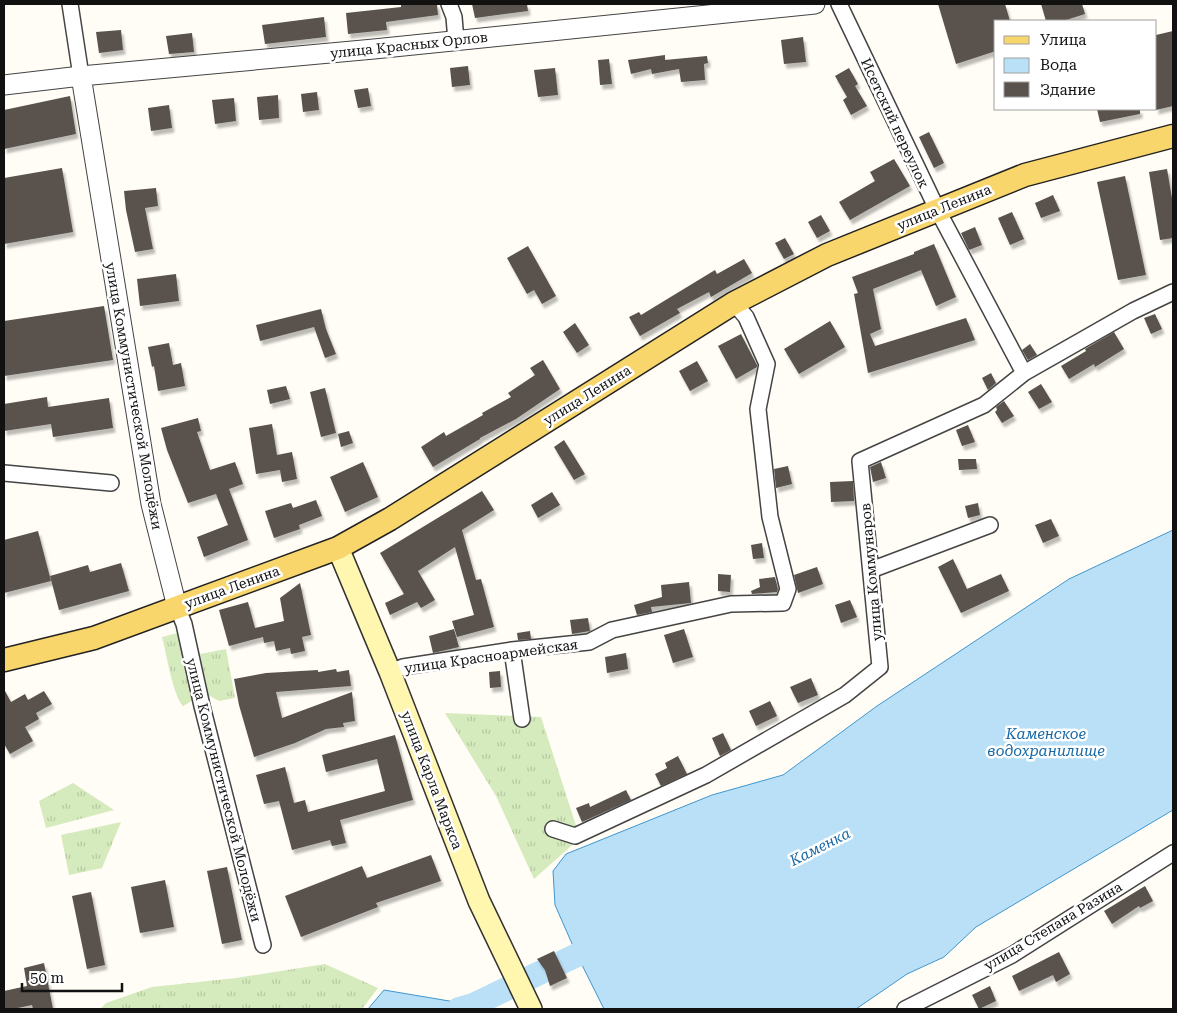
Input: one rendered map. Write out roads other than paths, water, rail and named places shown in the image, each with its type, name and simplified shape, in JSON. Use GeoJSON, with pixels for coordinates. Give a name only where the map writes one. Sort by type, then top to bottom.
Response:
{"type":"FeatureCollection","features":[{"type":"Feature","properties":{"kind":"main road","name":"улица Ленина"},"geometry":{"type":"LineString","coordinates":[[4,660],[94,638],[338,548],[390,519],[734,303],[828,255],[1025,174],[1173,136]]}},
{"type":"Feature","properties":{"kind":"main road","name":"улица Карла Маркса"},"geometry":{"type":"LineString","coordinates":[[338,548],[390,672],[479,901],[531,1009]]}},
{"type":"Feature","properties":{"kind":"street"},"geometry":{"type":"LineString","coordinates":[[70,4],[81,76]]}},
{"type":"Feature","properties":{"kind":"street"},"geometry":{"type":"LineString","coordinates":[[449,4],[454,17],[456,41]]}},
{"type":"Feature","properties":{"kind":"street","name":"улица Красных Орлов"},"geometry":{"type":"LineString","coordinates":[[4,85],[815,4]]}},
{"type":"Feature","properties":{"kind":"street","name":"Исетский переулок"},"geometry":{"type":"LineString","coordinates":[[839,4],[937,209],[1024,373]]}},
{"type":"Feature","properties":{"kind":"street","name":"улица Коммунистической Молодёжи"},"geometry":{"type":"LineString","coordinates":[[81,76],[151,504],[177,607],[184,624],[204,713],[263,945]]}},
{"type":"Feature","properties":{"kind":"street","name":"улица Коммунаров"},"geometry":{"type":"LineString","coordinates":[[553,829],[575,836],[706,775],[845,695],[880,667],[860,461],[984,405],[1024,373],[1133,311],[1173,292]]}},
{"type":"Feature","properties":{"kind":"street","name":"улица Красноармейская"},"geometry":{"type":"LineString","coordinates":[[390,672],[403,667],[512,650],[589,642],[612,630],[731,604],[783,603],[788,589],[770,517],[758,409],[767,364],[746,317],[734,303]]}},
{"type":"Feature","properties":{"kind":"street"},"geometry":{"type":"LineString","coordinates":[[4,473],[111,483]]}},
{"type":"Feature","properties":{"kind":"street"},"geometry":{"type":"LineString","coordinates":[[871,570],[990,525]]}},
{"type":"Feature","properties":{"kind":"street"},"geometry":{"type":"LineString","coordinates":[[512,650],[522,719]]}},
{"type":"Feature","properties":{"kind":"street","name":"улица Степана Разина"},"geometry":{"type":"LineString","coordinates":[[905,1009],[1012,954],[1173,853]]}},
{"type":"Feature","properties":{"kind":"water","name":"Каменское водохранилище"},"geometry":{"type":"Polygon","coordinates":[[[1173,530],[1173,810],[976,927],[944,957],[907,974],[856,1009],[604,1009],[555,905],[553,871],[566,854],[712,795],[783,775],[877,706],[1069,579],[1173,530]]]}},
{"type":"Feature","properties":{"kind":"water"},"geometry":{"type":"Polygon","coordinates":[[[384,990],[473,1005],[471,1009],[368,1009],[384,990]]]}},
{"type":"Feature","properties":{"kind":"waterway","name":"Каменка"},"geometry":{"type":"LineString","coordinates":[[459,1009],[473,1005],[577,955],[607,945]]}}]}
